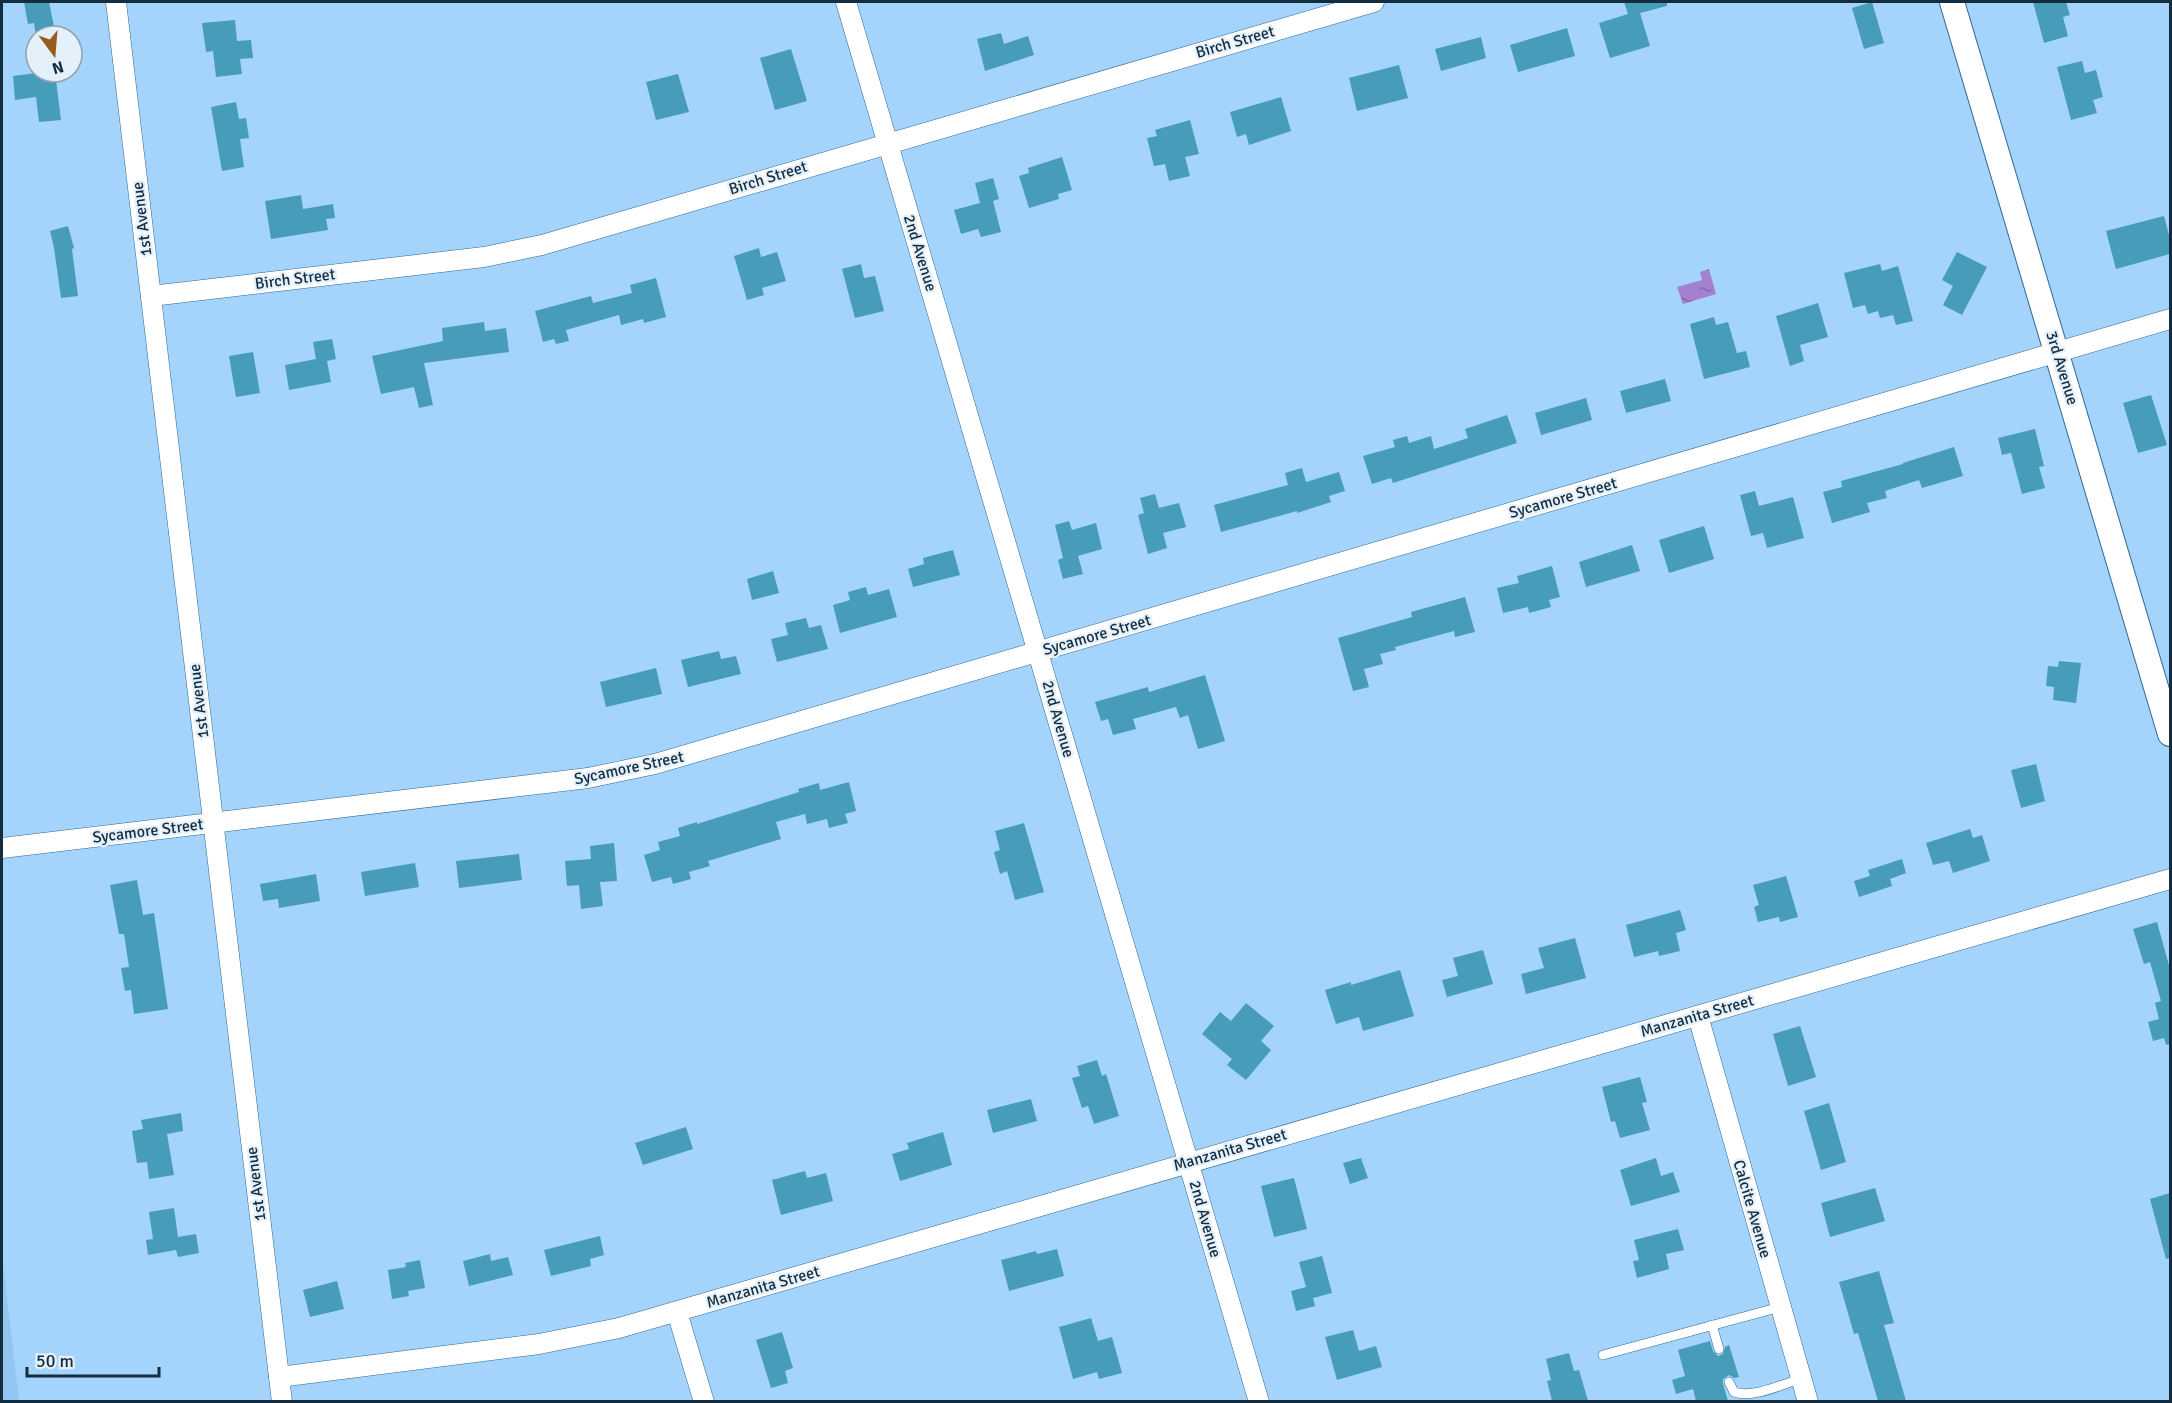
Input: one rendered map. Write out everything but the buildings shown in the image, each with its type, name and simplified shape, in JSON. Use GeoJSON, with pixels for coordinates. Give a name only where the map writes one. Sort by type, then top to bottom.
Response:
{"type":"FeatureCollection","features":[{"type":"Feature","properties":{"kind":"street","name":"1st Avenue"},"geometry":{"type":"LineString","coordinates":[[116,2],[282,1401]]}},
{"type":"Feature","properties":{"kind":"street","name":"2nd Avenue"},"geometry":{"type":"LineString","coordinates":[[846,2],[1259,1401]]}},
{"type":"Feature","properties":{"kind":"street","name":"Birch Street"},"geometry":{"type":"LineString","coordinates":[[151,296],[511,252],[581,234],[1374,2]]}},
{"type":"Feature","properties":{"kind":"street","name":"3rd Avenue"},"geometry":{"type":"LineString","coordinates":[[1952,2],[2170,734]]}},
{"type":"Feature","properties":{"kind":"street","name":"Sycamore Street"},"geometry":{"type":"LineString","coordinates":[[2,848],[577,779],[621,772],[688,756],[2170,319]]}},
{"type":"Feature","properties":{"kind":"street","name":"Manzanita Street"},"geometry":{"type":"LineString","coordinates":[[279,1377],[548,1342],[593,1334],[677,1312],[2170,879]]}},
{"type":"Feature","properties":{"kind":"street","name":"Calcite Avenue"},"geometry":{"type":"LineString","coordinates":[[1698,1016],[1808,1401]]}},
{"type":"Feature","properties":{"kind":"street"},"geometry":{"type":"LineString","coordinates":[[677,1312],[704,1401]]}},
{"type":"Feature","properties":{"kind":"lane"},"geometry":{"type":"LineString","coordinates":[[1603,1355],[1780,1307]]}},
{"type":"Feature","properties":{"kind":"lane"},"geometry":{"type":"LineString","coordinates":[[1712,1325],[1719,1349]]}},
{"type":"Feature","properties":{"kind":"lane"},"geometry":{"type":"LineString","coordinates":[[1730,1382],[1734,1392],[1741,1395],[1802,1378]]}},
{"type":"Feature","properties":{"kind":"shaded area"},"geometry":{"type":"Polygon","coordinates":[[[2,1256],[19,1401],[2,1401],[2,1256]]]}},
{"type":"Feature","properties":{"kind":"water"},"geometry":{"type":"Polygon","coordinates":[[[1709,269],[1716,294],[1683,304],[1677,287],[1702,280],[1700,272],[1709,269]]]}}]}
